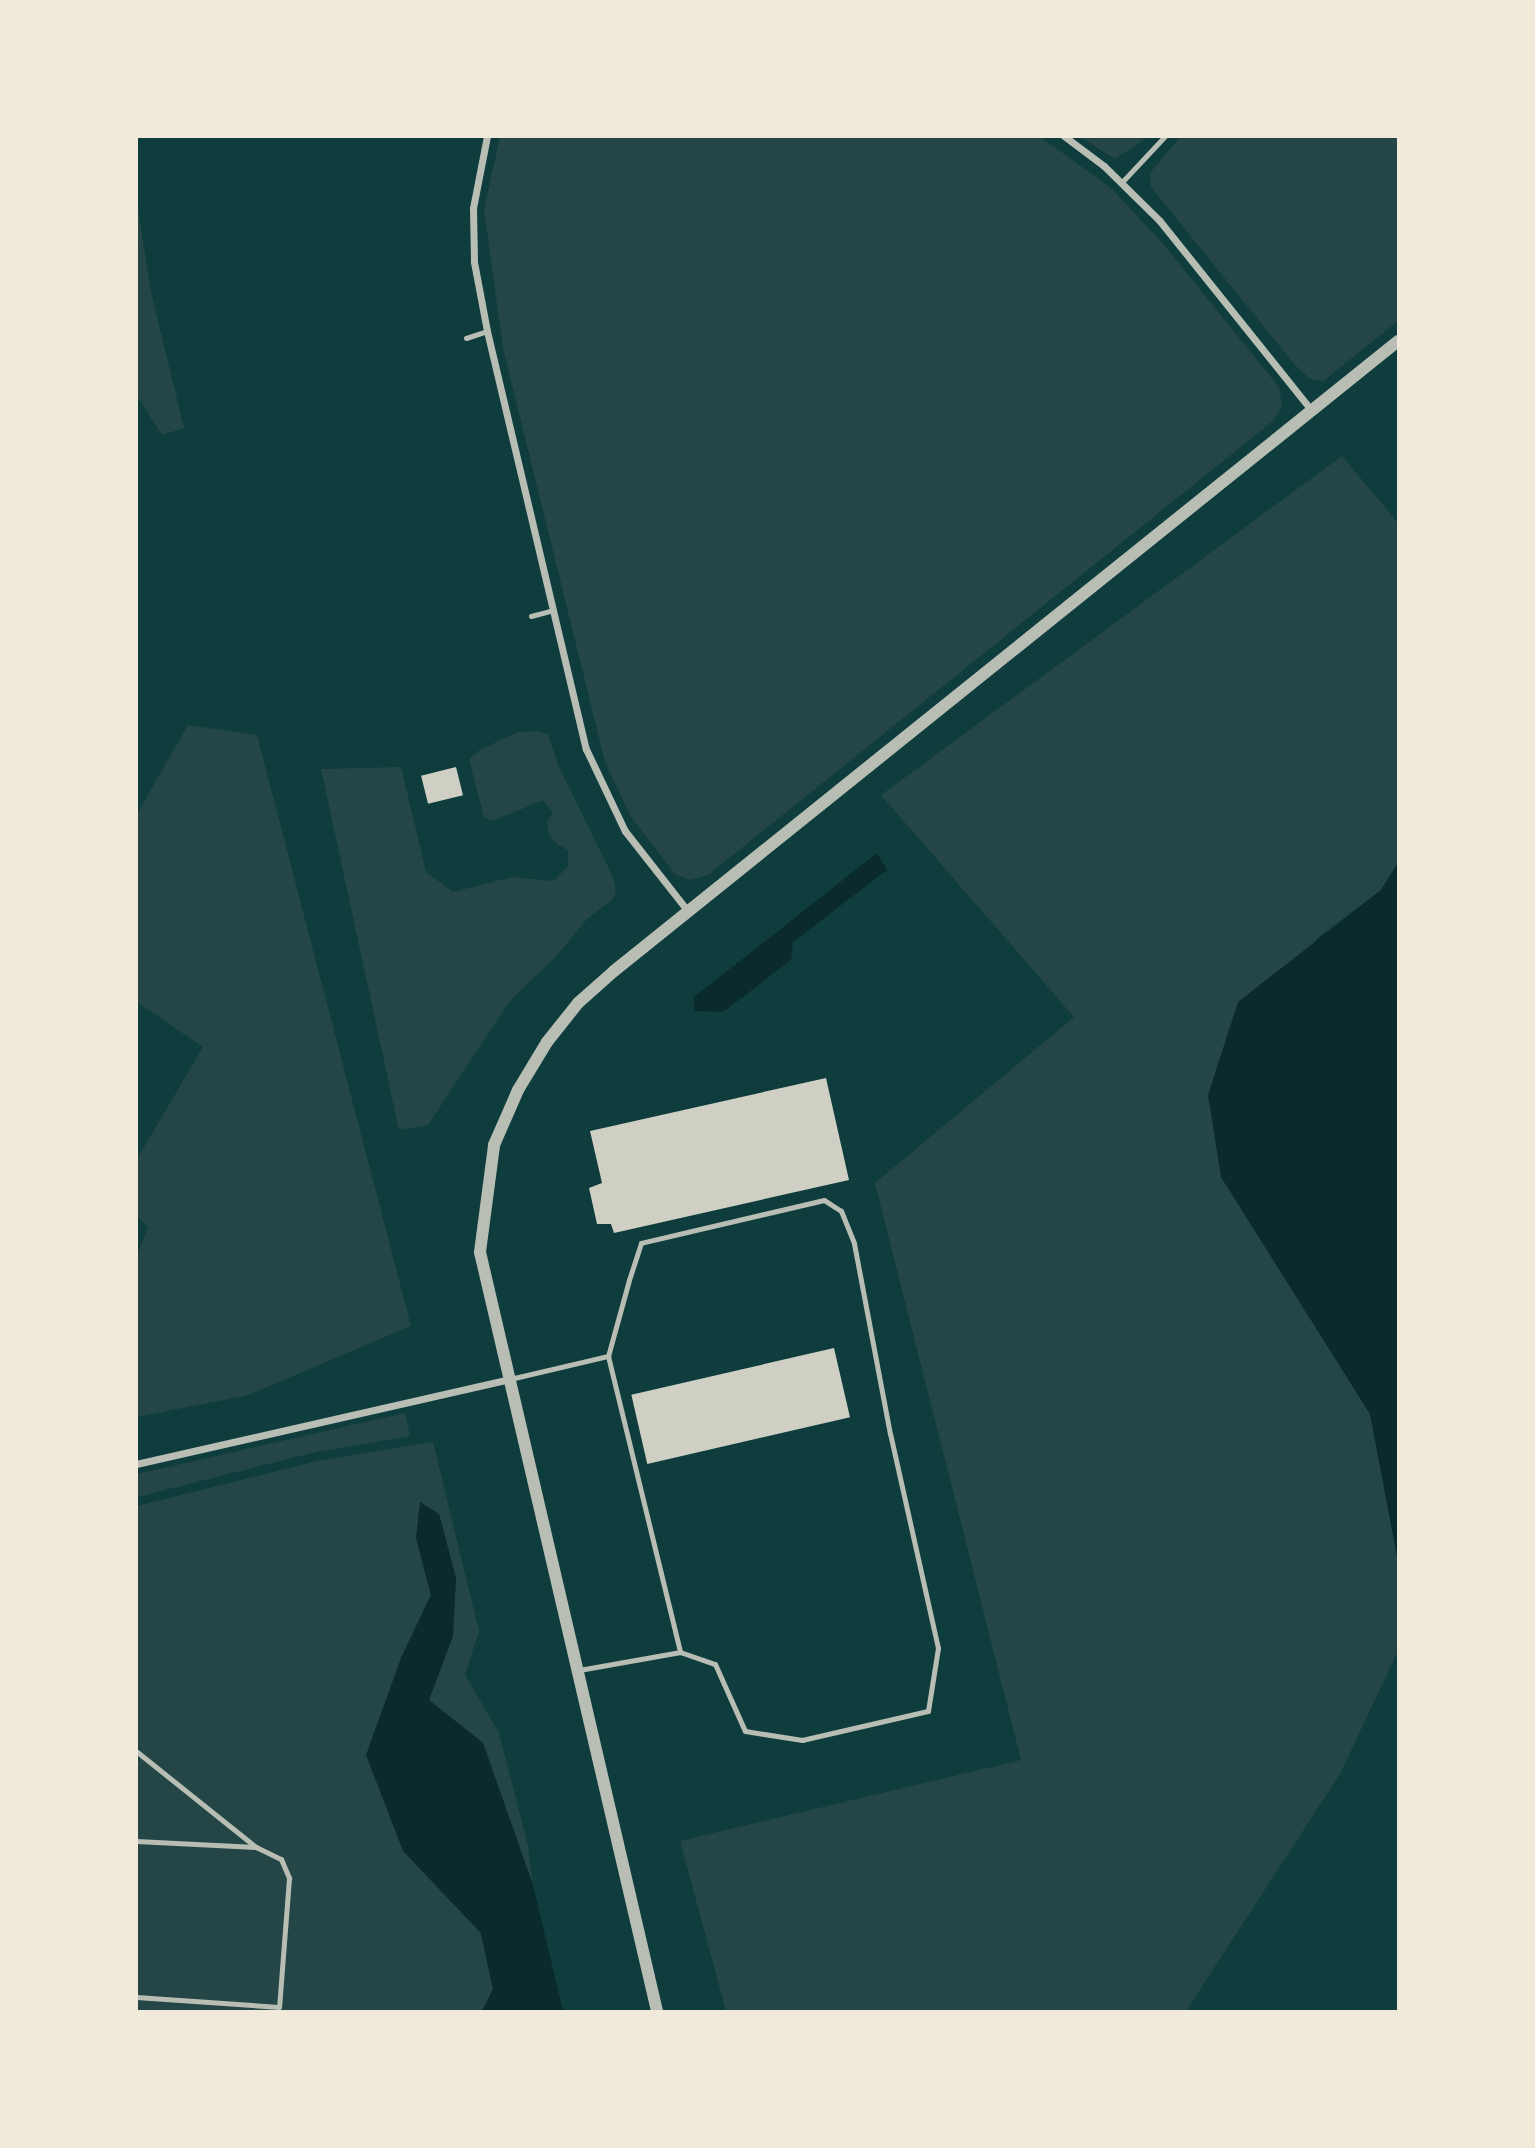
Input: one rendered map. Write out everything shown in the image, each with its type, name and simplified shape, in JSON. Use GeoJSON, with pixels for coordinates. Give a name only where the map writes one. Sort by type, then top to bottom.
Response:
{"type":"FeatureCollection","features":[{"type":"Feature","properties":{"kind":"street"},"geometry":{"type":"LineString","coordinates":[[486,136],[473,208],[474,262],[487,331],[586,749],[625,831],[687,910]]}},
{"type":"Feature","properties":{"kind":"street"},"geometry":{"type":"LineString","coordinates":[[1064,136],[1122,182],[1159,220],[1311,410]]}},
{"type":"Feature","properties":{"kind":"street"},"geometry":{"type":"LineString","coordinates":[[657,2011],[480,1252],[494,1145],[532,1066],[578,1003],[687,910],[1398,341]]}},
{"type":"Feature","properties":{"kind":"street"},"geometry":{"type":"LineString","coordinates":[[136,1464],[510,1379]]}},
{"type":"Feature","properties":{"kind":"lane"},"geometry":{"type":"LineString","coordinates":[[1122,182],[1165,136]]}},
{"type":"Feature","properties":{"kind":"lane"},"geometry":{"type":"LineString","coordinates":[[466,338],[487,331]]}},
{"type":"Feature","properties":{"kind":"lane"},"geometry":{"type":"LineString","coordinates":[[531,616],[553,610]]}},
{"type":"Feature","properties":{"kind":"lane"},"geometry":{"type":"LineString","coordinates":[[578,1671],[680,1653],[715,1664],[745,1731],[802,1740],[928,1711],[938,1647],[890,1434],[854,1243],[841,1211],[824,1200],[641,1243],[608,1356],[680,1653]]}},
{"type":"Feature","properties":{"kind":"lane"},"geometry":{"type":"LineString","coordinates":[[510,1379],[608,1356]]}},
{"type":"Feature","properties":{"kind":"lane"},"geometry":{"type":"LineString","coordinates":[[136,1751],[256,1847],[281,1858],[289,1878],[279,2007],[136,1997]]}},
{"type":"Feature","properties":{"kind":"lane"},"geometry":{"type":"LineString","coordinates":[[136,1841],[256,1847]]}},
{"type":"Feature","properties":{"kind":"shaded area"},"geometry":{"type":"Polygon","coordinates":[[[500,137],[1041,137],[1113,190],[1164,245],[1279,387],[1282,406],[1273,421],[708,875],[690,880],[676,875],[631,817],[605,762],[503,348],[484,209],[500,137]]]}},
{"type":"Feature","properties":{"kind":"shaded area"},"geometry":{"type":"Polygon","coordinates":[[[1080,137],[1148,137],[1115,159],[1080,137]]]}},
{"type":"Feature","properties":{"kind":"shaded area"},"geometry":{"type":"Polygon","coordinates":[[[1180,137],[1398,137],[1398,321],[1323,381],[1310,379],[1294,364],[1151,187],[1150,173],[1180,137]]]}},
{"type":"Feature","properties":{"kind":"shaded area"},"geometry":{"type":"Polygon","coordinates":[[[137,202],[151,292],[184,428],[162,435],[137,396],[137,202]]]}},
{"type":"Feature","properties":{"kind":"shaded area"},"geometry":{"type":"Polygon","coordinates":[[[1342,456],[1398,523],[1398,863],[1381,890],[1317,938],[1221,1177],[1370,1414],[1398,1561],[1398,1651],[1340,1774],[1186,2011],[726,2011],[680,1841],[1021,1760],[875,1183],[1074,1017],[881,795],[1342,456]]]}},
{"type":"Feature","properties":{"kind":"shaded area"},"geometry":{"type":"Polygon","coordinates":[[[188,725],[257,735],[411,1326],[248,1395],[137,1417],[137,1255],[148,1227],[137,1216],[137,1159],[203,1047],[137,1002],[137,814],[188,725]]]}},
{"type":"Feature","properties":{"kind":"shaded area"},"geometry":{"type":"Polygon","coordinates":[[[537,731],[548,734],[559,767],[613,877],[616,892],[612,900],[587,919],[557,955],[509,1002],[428,1125],[399,1130],[321,769],[401,767],[426,872],[453,892],[512,877],[554,881],[568,866],[568,850],[557,844],[549,834],[547,822],[553,813],[543,800],[493,821],[484,817],[469,759],[480,750],[518,732],[537,731]]]}},
{"type":"Feature","properties":{"kind":"shaded area"},"geometry":{"type":"Polygon","coordinates":[[[877,853],[887,870],[793,942],[791,960],[723,1012],[695,1011],[693,998],[877,853]]]}},
{"type":"Feature","properties":{"kind":"shaded area"},"geometry":{"type":"Polygon","coordinates":[[[1398,863],[1398,1561],[1370,1414],[1221,1177],[1208,1095],[1238,1002],[1381,890],[1398,863]]]}},
{"type":"Feature","properties":{"kind":"shaded area"},"geometry":{"type":"Polygon","coordinates":[[[405,1413],[410,1436],[316,1452],[137,1497],[137,1474],[405,1413]]]}},
{"type":"Feature","properties":{"kind":"shaded area"},"geometry":{"type":"Polygon","coordinates":[[[433,1442],[479,1631],[465,1675],[499,1733],[528,1846],[533,1885],[483,1743],[429,1700],[453,1636],[456,1578],[439,1514],[416,1538],[431,1595],[401,1658],[403,1851],[481,1933],[493,1990],[482,2011],[137,2011],[136,1751],[141,1749],[136,1744],[137,1506],[317,1461],[433,1442]]]}},
{"type":"Feature","properties":{"kind":"shaded area"},"geometry":{"type":"Polygon","coordinates":[[[420,1502],[439,1514],[456,1578],[453,1636],[429,1700],[483,1743],[533,1885],[563,2011],[482,2011],[493,1989],[481,1933],[403,1851],[366,1755],[401,1658],[431,1595],[416,1538],[420,1502]]]}},
{"type":"Feature","properties":{"kind":"building"},"geometry":{"type":"Polygon","coordinates":[[[456,767],[463,795],[428,804],[421,776],[456,767]]]}},
{"type":"Feature","properties":{"kind":"building"},"geometry":{"type":"Polygon","coordinates":[[[826,1078],[849,1180],[614,1233],[611,1224],[597,1224],[589,1188],[602,1183],[590,1131],[826,1078]]]}},
{"type":"Feature","properties":{"kind":"building"},"geometry":{"type":"Polygon","coordinates":[[[834,1348],[850,1417],[647,1464],[631,1395],[834,1348]]]}}]}
